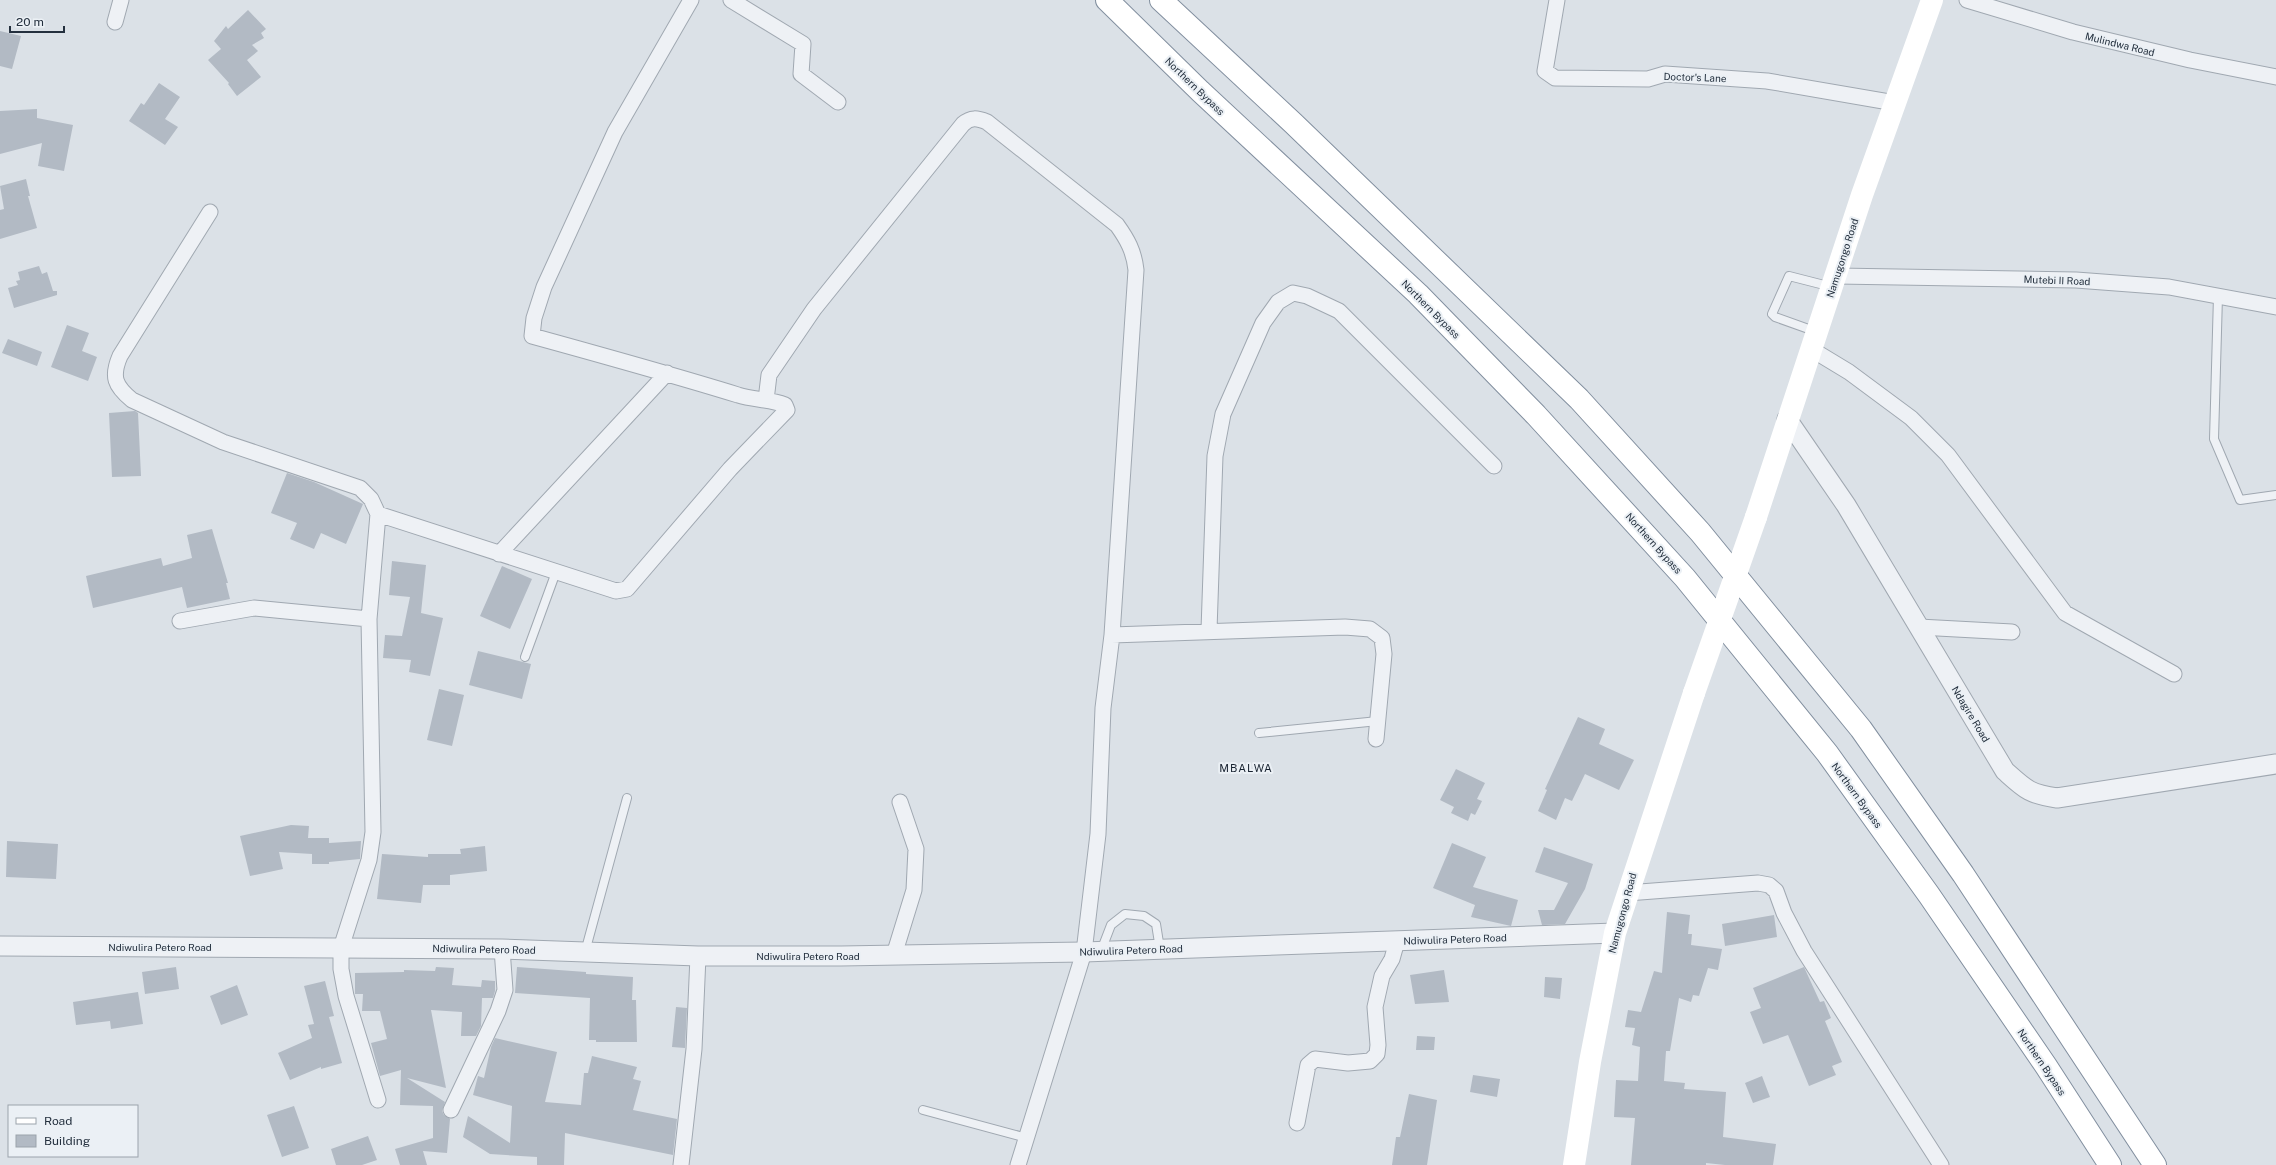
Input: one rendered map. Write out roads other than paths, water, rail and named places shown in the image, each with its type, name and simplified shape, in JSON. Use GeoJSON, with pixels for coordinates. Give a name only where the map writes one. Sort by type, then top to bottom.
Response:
{"type":"FeatureCollection","features":[{"type":"Feature","properties":{"kind":"main road","name":"Northern Bypass"},"geometry":{"type":"LineString","coordinates":[[1107,0],[1206,96],[1418,294],[1547,426],[1685,578],[1827,753],[1929,895],[2046,1066],[2110,1165]]}},
{"type":"Feature","properties":{"kind":"main road"},"geometry":{"type":"LineString","coordinates":[[1161,0],[1293,123],[1579,399],[1700,532],[1861,730],[1963,874],[2155,1165]]}},
{"type":"Feature","properties":{"kind":"main road","name":"Namugongo Road"},"geometry":{"type":"LineString","coordinates":[[1574,1165],[1590,1062],[1615,933],[1627,893],[1694,693],[1756,517],[1787,419],[1895,103],[1932,0]]}},
{"type":"Feature","properties":{"kind":"street"},"geometry":{"type":"LineString","coordinates":[[115,22],[121,0]]}},
{"type":"Feature","properties":{"kind":"street"},"geometry":{"type":"LineString","coordinates":[[378,514],[616,591],[627,589],[730,469],[787,410],[785,405],[766,400],[748,398],[667,373],[532,336],[534,318],[544,287],[615,132],[691,0]]}},
{"type":"Feature","properties":{"kind":"street"},"geometry":{"type":"LineString","coordinates":[[731,0],[803,44],[801,74],[838,102]]}},
{"type":"Feature","properties":{"kind":"street","name":"Doctor's Lane"},"geometry":{"type":"LineString","coordinates":[[1557,0],[1545,71],[1555,78],[1648,79],[1665,74],[1767,81],[1895,103]]}},
{"type":"Feature","properties":{"kind":"street","name":"Mulindwa Road"},"geometry":{"type":"LineString","coordinates":[[1967,0],[2073,32],[2190,60],[2276,77]]}},
{"type":"Feature","properties":{"kind":"street"},"geometry":{"type":"LineString","coordinates":[[766,400],[769,376],[814,309],[963,124],[969,119],[977,118],[987,122],[1117,224],[1128,239],[1134,255],[1136,270],[1112,635],[1103,708],[1092,951],[1026,1138],[1018,1165]]}},
{"type":"Feature","properties":{"kind":"street"},"geometry":{"type":"LineString","coordinates":[[210,212],[120,356],[115,368],[116,380],[120,390],[132,400],[222,442],[360,488],[371,499],[378,514],[370,619],[374,832],[369,860],[341,948],[341,969],[346,996],[378,1100]]}},
{"type":"Feature","properties":{"kind":"street","name":"Mutebi II Road"},"geometry":{"type":"LineString","coordinates":[[1835,282],[2076,280],[2169,287],[2276,307]]}},
{"type":"Feature","properties":{"kind":"street"},"geometry":{"type":"LineString","coordinates":[[1209,630],[1215,456],[1223,414],[1263,323],[1278,302],[1293,293],[1307,296],[1339,311],[1494,466]]}},
{"type":"Feature","properties":{"kind":"street"},"geometry":{"type":"LineString","coordinates":[[1814,341],[1849,372],[1911,418],[1948,455],[2066,613],[2174,674]]}},
{"type":"Feature","properties":{"kind":"street"},"geometry":{"type":"LineString","coordinates":[[499,554],[667,373]]}},
{"type":"Feature","properties":{"kind":"street","name":"Ndagire Road"},"geometry":{"type":"LineString","coordinates":[[1787,419],[1846,505],[2005,771],[2036,795],[2056,798],[2079,796],[2276,764]]}},
{"type":"Feature","properties":{"kind":"street"},"geometry":{"type":"LineString","coordinates":[[180,620],[254,608],[370,619]]}},
{"type":"Feature","properties":{"kind":"street"},"geometry":{"type":"LineString","coordinates":[[1112,635],[1209,630],[1345,627],[1370,629],[1382,638],[1384,654],[1376,739]]}},
{"type":"Feature","properties":{"kind":"street"},"geometry":{"type":"LineString","coordinates":[[1919,627],[2012,632]]}},
{"type":"Feature","properties":{"kind":"street"},"geometry":{"type":"LineString","coordinates":[[894,955],[914,890],[916,849],[900,802]]}},
{"type":"Feature","properties":{"kind":"street"},"geometry":{"type":"LineString","coordinates":[[1627,893],[1758,883],[1769,885],[1776,891],[1784,913],[1804,952],[1941,1165]]}},
{"type":"Feature","properties":{"kind":"street","name":"Ndiwulira Petero Road"},"geometry":{"type":"LineString","coordinates":[[0,946],[502,949],[698,956],[894,955],[1160,949],[1615,933]]}},
{"type":"Feature","properties":{"kind":"street"},"geometry":{"type":"LineString","coordinates":[[1296,1123],[1308,1065],[1315,1059],[1348,1064],[1370,1061],[1377,1054],[1378,1045],[1375,1008],[1382,976],[1392,959],[1397,941]]}},
{"type":"Feature","properties":{"kind":"street"},"geometry":{"type":"LineString","coordinates":[[451,1110],[498,1011],[505,990],[502,949]]}},
{"type":"Feature","properties":{"kind":"street"},"geometry":{"type":"LineString","coordinates":[[681,1165],[694,1049],[698,956]]}},
{"type":"Feature","properties":{"kind":"lane"},"geometry":{"type":"LineString","coordinates":[[1814,341],[1772,314],[1789,276],[1835,282]]}},
{"type":"Feature","properties":{"kind":"lane"},"geometry":{"type":"LineString","coordinates":[[2218,296],[2214,439],[2240,500],[2276,495]]}},
{"type":"Feature","properties":{"kind":"lane"},"geometry":{"type":"LineString","coordinates":[[526,657],[556,572]]}},
{"type":"Feature","properties":{"kind":"lane"},"geometry":{"type":"LineString","coordinates":[[1260,733],[1378,721]]}},
{"type":"Feature","properties":{"kind":"lane"},"geometry":{"type":"LineString","coordinates":[[585,952],[627,798]]}},
{"type":"Feature","properties":{"kind":"lane"},"geometry":{"type":"LineString","coordinates":[[1092,951],[1111,925],[1124,914],[1144,916],[1156,924],[1160,949]]}},
{"type":"Feature","properties":{"kind":"lane"},"geometry":{"type":"LineString","coordinates":[[923,1110],[1026,1138]]}},
{"type":"Feature","properties":{"kind":"district","name":"MBALWA"},"geometry":{"type":"Point","coordinates":[1246,768]}}]}
